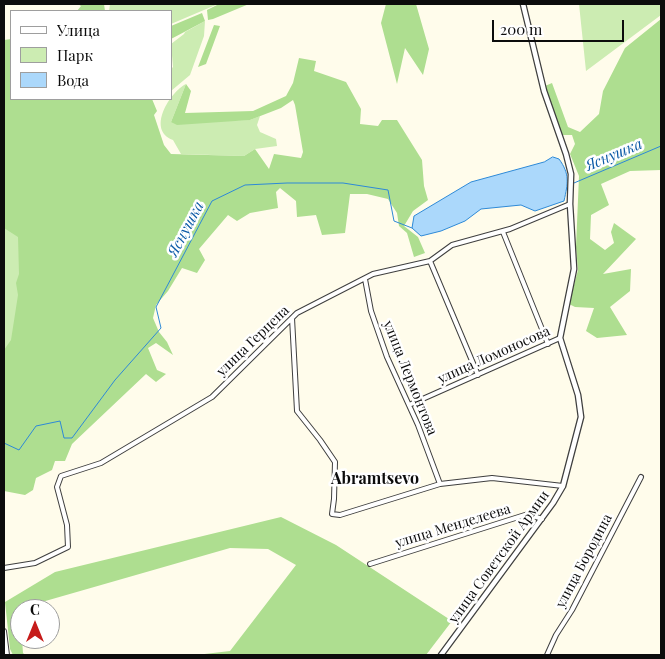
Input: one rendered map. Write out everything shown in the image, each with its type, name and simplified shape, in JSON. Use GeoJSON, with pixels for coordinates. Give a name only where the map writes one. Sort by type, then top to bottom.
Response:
{"type":"FeatureCollection","features":[{"type":"Feature","properties":{"kind":"street","name":"улица Советской Армии"},"geometry":{"type":"LineString","coordinates":[[441,655],[542,519],[563,486],[581,417],[578,395],[560,338],[574,269],[570,204],[571,174],[544,91],[523,4]]}},
{"type":"Feature","properties":{"kind":"street","name":"улица Герцена"},"geometry":{"type":"LineString","coordinates":[[4,568],[35,563],[68,547],[67,524],[57,487],[61,476],[101,463],[212,397],[297,312],[373,274],[430,261],[452,245],[503,232],[570,204]]}},
{"type":"Feature","properties":{"kind":"street"},"geometry":{"type":"LineString","coordinates":[[503,232],[548,344]]}},
{"type":"Feature","properties":{"kind":"street"},"geometry":{"type":"LineString","coordinates":[[430,261],[478,375]]}},
{"type":"Feature","properties":{"kind":"street","name":"улица Лермонтова"},"geometry":{"type":"LineString","coordinates":[[365,279],[371,311],[387,357],[409,405],[440,484]]}},
{"type":"Feature","properties":{"kind":"street"},"geometry":{"type":"LineString","coordinates":[[292,317],[297,410],[335,462],[332,514],[340,514],[440,484],[492,478],[563,486]]}},
{"type":"Feature","properties":{"kind":"street","name":"улица Ломоносова"},"geometry":{"type":"LineString","coordinates":[[409,405],[560,338]]}},
{"type":"Feature","properties":{"kind":"street","name":"улица Бородина"},"geometry":{"type":"LineString","coordinates":[[547,655],[641,477]]}},
{"type":"Feature","properties":{"kind":"street","name":"улица Менделеева"},"geometry":{"type":"LineString","coordinates":[[370,564],[528,514],[542,519]]}},
{"type":"Feature","properties":{"kind":"street"},"geometry":{"type":"LineString","coordinates":[[4,631],[7,655]]}},
{"type":"Feature","properties":{"kind":"green space"},"geometry":{"type":"Polygon","coordinates":[[[78,4],[104,4],[105,10],[78,10],[81,6],[78,4]]]}},
{"type":"Feature","properties":{"kind":"green space"},"geometry":{"type":"Polygon","coordinates":[[[110,4],[218,4],[172,24],[172,10],[109,10],[110,4]]]}},
{"type":"Feature","properties":{"kind":"green space"},"geometry":{"type":"Polygon","coordinates":[[[219,4],[249,4],[208,20],[207,10],[219,4]]]}},
{"type":"Feature","properties":{"kind":"green space"},"geometry":{"type":"Polygon","coordinates":[[[386,4],[416,4],[429,49],[423,75],[405,48],[397,84],[381,23],[386,4]]]}},
{"type":"Feature","properties":{"kind":"green space"},"geometry":{"type":"Polygon","coordinates":[[[579,4],[661,4],[661,15],[586,71],[579,4]]]}},
{"type":"Feature","properties":{"kind":"green space"},"geometry":{"type":"Polygon","coordinates":[[[202,13],[205,21],[172,38],[172,26],[202,13]]]}},
{"type":"Feature","properties":{"kind":"green space"},"geometry":{"type":"Polygon","coordinates":[[[661,19],[661,170],[630,171],[601,184],[609,205],[591,215],[590,239],[605,250],[614,243],[611,232],[614,223],[636,239],[603,274],[631,269],[630,291],[610,307],[627,335],[597,338],[586,331],[594,308],[575,307],[569,304],[578,270],[576,247],[579,176],[570,154],[575,144],[572,135],[562,135],[545,86],[552,83],[568,127],[580,132],[599,114],[603,91],[625,48],[661,19]]]}},
{"type":"Feature","properties":{"kind":"green space"},"geometry":{"type":"Polygon","coordinates":[[[205,21],[204,36],[190,75],[172,90],[172,43],[185,32],[205,21]]]}},
{"type":"Feature","properties":{"kind":"green space"},"geometry":{"type":"Polygon","coordinates":[[[214,25],[220,26],[206,64],[198,67],[214,25]]]}},
{"type":"Feature","properties":{"kind":"green space"},"geometry":{"type":"Polygon","coordinates":[[[10,39],[10,100],[152,100],[157,111],[154,115],[164,145],[171,154],[244,156],[255,149],[269,169],[274,154],[301,158],[303,152],[293,100],[281,108],[250,120],[177,125],[171,122],[186,84],[191,91],[185,113],[253,111],[286,96],[293,83],[299,58],[316,61],[314,71],[346,82],[361,109],[360,124],[378,126],[382,120],[397,120],[422,160],[424,186],[428,200],[413,211],[404,226],[418,237],[425,253],[414,257],[407,233],[399,226],[397,213],[388,199],[367,194],[350,194],[345,233],[322,235],[316,215],[297,217],[296,201],[280,188],[276,192],[278,208],[250,213],[237,221],[228,215],[199,249],[205,260],[197,273],[182,268],[168,291],[156,305],[153,318],[173,355],[156,343],[148,348],[157,370],[166,374],[156,382],[146,374],[72,444],[65,461],[55,461],[52,470],[36,478],[33,490],[25,495],[4,491],[4,350],[11,340],[18,295],[16,283],[19,274],[18,237],[4,228],[4,40],[10,39]]]}},
{"type":"Feature","properties":{"kind":"green space"},"geometry":{"type":"Polygon","coordinates":[[[186,84],[171,122],[250,120],[260,116],[257,125],[260,132],[276,139],[277,146],[255,149],[244,156],[181,154],[173,140],[165,135],[161,128],[163,111],[180,88],[186,84]]]}},
{"type":"Feature","properties":{"kind":"green space"},"geometry":{"type":"Polygon","coordinates":[[[4,184],[47,303],[4,361],[4,184]]]}},
{"type":"Feature","properties":{"kind":"green space"},"geometry":{"type":"Polygon","coordinates":[[[281,517],[336,545],[452,621],[426,655],[196,655],[230,651],[296,565],[268,549],[230,548],[52,599],[10,599],[55,572],[281,517]]]}},
{"type":"Feature","properties":{"kind":"green space"},"geometry":{"type":"Polygon","coordinates":[[[10,599],[10,649],[5,602],[10,599]]]}},
{"type":"Feature","properties":{"kind":"green space"},"geometry":{"type":"Polygon","coordinates":[[[10,649],[23,649],[25,655],[13,655],[10,649]]]}},
{"type":"Feature","properties":{"kind":"water"},"geometry":{"type":"Polygon","coordinates":[[[553,157],[559,159],[565,169],[567,184],[564,201],[535,211],[521,205],[481,209],[465,221],[441,231],[421,236],[412,228],[414,216],[471,182],[544,162],[553,157]]]}},
{"type":"Feature","properties":{"kind":"waterway","name":"Яснушка"},"geometry":{"type":"LineString","coordinates":[[574,183],[661,146]]}},
{"type":"Feature","properties":{"kind":"waterway","name":"Яснушка"},"geometry":{"type":"LineString","coordinates":[[4,443],[19,450],[36,426],[60,421],[64,438],[72,438],[115,380],[161,328],[156,307],[212,201],[245,185],[343,183],[388,190],[394,221],[412,228]]}},
{"type":"Feature","properties":{"kind":"district","name":"Abramtsevo"},"geometry":{"type":"Point","coordinates":[375,479]}}]}
